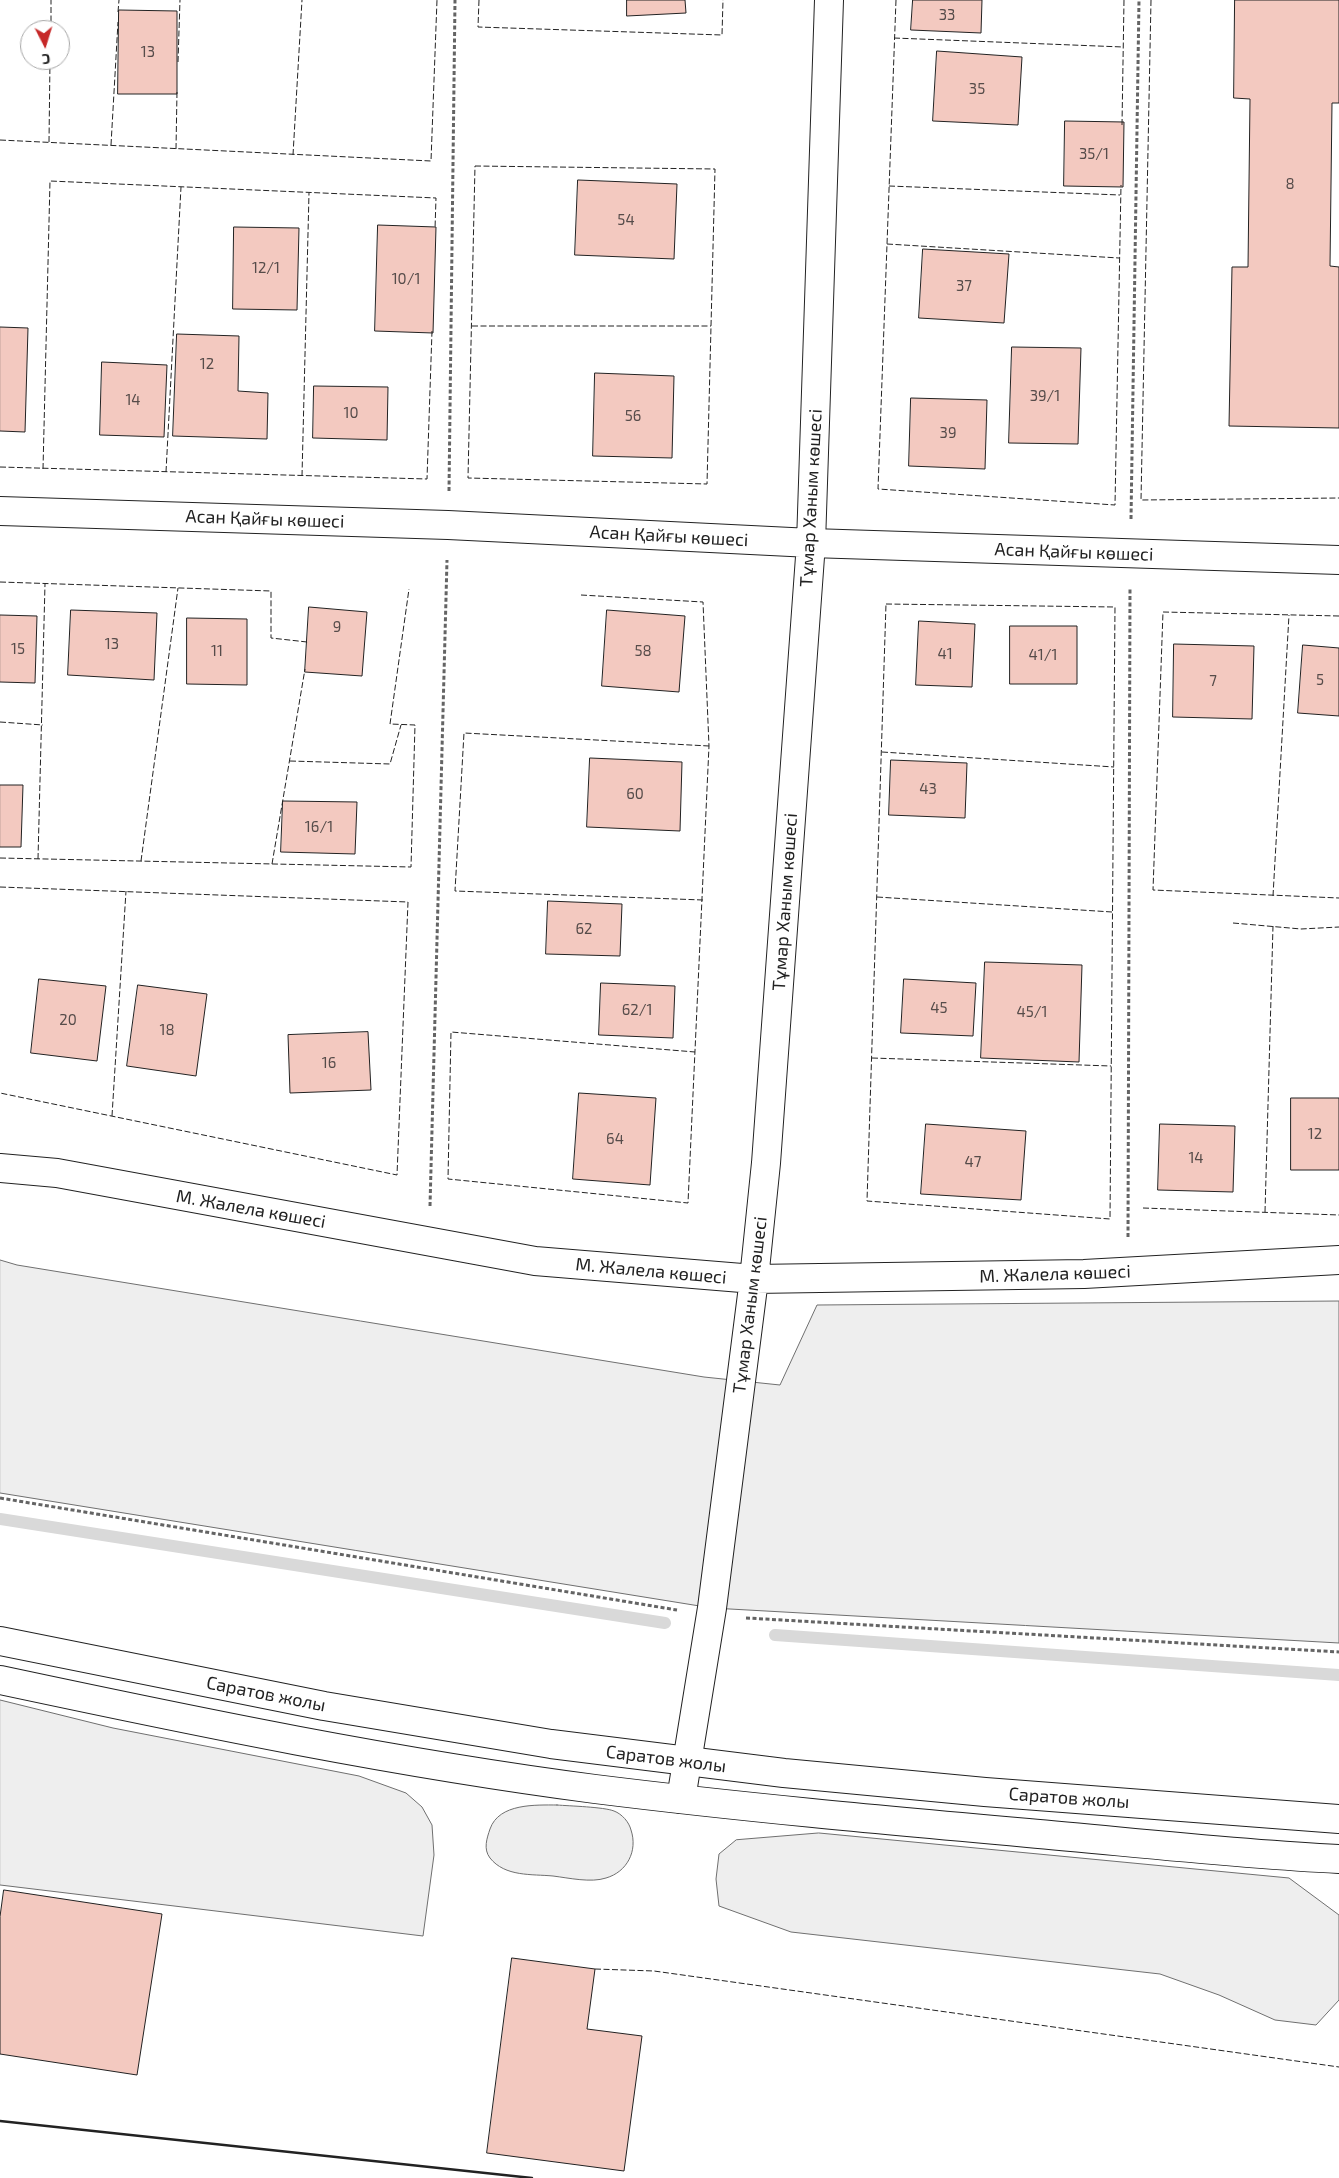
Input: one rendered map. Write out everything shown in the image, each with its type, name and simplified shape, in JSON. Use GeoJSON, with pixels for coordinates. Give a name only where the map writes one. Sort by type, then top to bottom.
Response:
{"type":"FeatureCollection","features":[{"type":"Feature","properties":{"kind":"street","name":"Тұмар Ханым көшесі"},"geometry":{"type":"LineString","coordinates":[[681,1799],[711,1616],[754,1279],[767,1153],[811,544],[829,0]]}},
{"type":"Feature","properties":{"kind":"street","name":"Асан Қайғы көшесі"},"geometry":{"type":"LineString","coordinates":[[0,511],[448,525],[811,544],[1339,560]]}},
{"type":"Feature","properties":{"kind":"street","name":"М. Жалела көшесі"},"geometry":{"type":"LineString","coordinates":[[0,1168],[57,1173],[535,1261],[754,1279],[1084,1274],[1339,1260]]}},
{"type":"Feature","properties":{"kind":"street","name":"Саратов жолы"},"geometry":{"type":"LineString","coordinates":[[0,1641],[324,1706],[551,1744],[784,1773],[985,1792],[1339,1819]]}},
{"type":"Feature","properties":{"kind":"street"},"geometry":{"type":"LineString","coordinates":[[0,1680],[154,1713],[414,1761],[593,1788],[789,1811],[1339,1859]]}},
{"type":"Feature","properties":{"kind":"path"},"geometry":{"type":"LineString","coordinates":[[429,1241],[448,525],[455,0]]}},
{"type":"Feature","properties":{"kind":"path"},"geometry":{"type":"LineString","coordinates":[[1128,1272],[1130,554],[1139,0]]}},
{"type":"Feature","properties":{"kind":"path"},"geometry":{"type":"LineString","coordinates":[[0,1498],[711,1616],[1339,1652]]}},
{"type":"Feature","properties":{"kind":"shaded area"},"geometry":{"type":"Polygon","coordinates":[[[0,1260],[17,1265],[704,1377],[780,1385],[817,1305],[1339,1301],[1339,1643],[712,1608],[0,1493],[0,1260]]]}},
{"type":"Feature","properties":{"kind":"shaded area"},"geometry":{"type":"Polygon","coordinates":[[[0,1700],[113,1728],[359,1776],[406,1793],[422,1807],[432,1825],[434,1855],[423,1936],[0,1885],[0,1700]]]}},
{"type":"Feature","properties":{"kind":"shaded area"},"geometry":{"type":"Polygon","coordinates":[[[557,1805],[603,1809],[617,1812],[622,1816],[629,1824],[633,1838],[632,1853],[625,1866],[620,1871],[606,1878],[587,1880],[511,1872],[503,1869],[490,1858],[486,1847],[488,1836],[490,1829],[501,1814],[519,1807],[557,1805]]]}},
{"type":"Feature","properties":{"kind":"shaded area"},"geometry":{"type":"Polygon","coordinates":[[[819,1833],[1289,1878],[1339,1915],[1339,2000],[1316,2025],[1275,2020],[1219,1995],[1160,1974],[791,1932],[719,1906],[716,1879],[719,1854],[736,1840],[819,1833]]]}},
{"type":"Feature","properties":{"kind":"building"},"geometry":{"type":"Polygon","coordinates":[[[627,0],[685,0],[686,13],[627,16],[627,0]]]}},
{"type":"Feature","properties":{"kind":"building"},"geometry":{"type":"Polygon","coordinates":[[[913,0],[982,0],[981,33],[911,30],[913,0]]]}},
{"type":"Feature","properties":{"kind":"building"},"geometry":{"type":"Polygon","coordinates":[[[1235,0],[1339,0],[1339,103],[1332,103],[1330,266],[1339,267],[1339,428],[1229,426],[1232,267],[1248,267],[1250,99],[1234,98],[1235,0]]]}},
{"type":"Feature","properties":{"kind":"building"},"geometry":{"type":"Polygon","coordinates":[[[119,10],[177,11],[177,94],[118,94],[119,10]]]}},
{"type":"Feature","properties":{"kind":"building"},"geometry":{"type":"Polygon","coordinates":[[[937,51],[1022,57],[1018,125],[933,121],[937,51]]]}},
{"type":"Feature","properties":{"kind":"building"},"geometry":{"type":"Polygon","coordinates":[[[1065,121],[1124,122],[1123,187],[1064,186],[1065,121]]]}},
{"type":"Feature","properties":{"kind":"building"},"geometry":{"type":"Polygon","coordinates":[[[578,180],[677,184],[674,259],[575,255],[578,180]]]}},
{"type":"Feature","properties":{"kind":"building"},"geometry":{"type":"Polygon","coordinates":[[[378,225],[436,227],[433,333],[375,331],[378,225]]]}},
{"type":"Feature","properties":{"kind":"building"},"geometry":{"type":"Polygon","coordinates":[[[234,227],[299,228],[297,310],[233,309],[234,227]]]}},
{"type":"Feature","properties":{"kind":"building"},"geometry":{"type":"Polygon","coordinates":[[[923,249],[1009,254],[1004,323],[919,318],[923,249]]]}},
{"type":"Feature","properties":{"kind":"building"},"geometry":{"type":"Polygon","coordinates":[[[0,327],[28,328],[25,432],[0,431],[0,327]]]}},
{"type":"Feature","properties":{"kind":"building"},"geometry":{"type":"Polygon","coordinates":[[[177,334],[239,336],[238,391],[268,393],[267,439],[173,436],[177,334]]]}},
{"type":"Feature","properties":{"kind":"building"},"geometry":{"type":"Polygon","coordinates":[[[1012,347],[1081,348],[1078,444],[1009,443],[1012,347]]]}},
{"type":"Feature","properties":{"kind":"building"},"geometry":{"type":"Polygon","coordinates":[[[102,362],[167,365],[164,437],[100,435],[102,362]]]}},
{"type":"Feature","properties":{"kind":"building"},"geometry":{"type":"Polygon","coordinates":[[[595,373],[674,376],[672,458],[593,456],[595,373]]]}},
{"type":"Feature","properties":{"kind":"building"},"geometry":{"type":"Polygon","coordinates":[[[314,386],[388,387],[387,440],[313,438],[314,386]]]}},
{"type":"Feature","properties":{"kind":"building"},"geometry":{"type":"Polygon","coordinates":[[[911,398],[987,400],[985,469],[909,466],[911,398]]]}},
{"type":"Feature","properties":{"kind":"building"},"geometry":{"type":"Polygon","coordinates":[[[309,607],[367,612],[362,676],[305,672],[309,607]]]}},
{"type":"Feature","properties":{"kind":"building"},"geometry":{"type":"Polygon","coordinates":[[[71,610],[157,613],[154,680],[68,675],[71,610]]]}},
{"type":"Feature","properties":{"kind":"building"},"geometry":{"type":"Polygon","coordinates":[[[607,610],[685,616],[679,692],[602,686],[607,610]]]}},
{"type":"Feature","properties":{"kind":"building"},"geometry":{"type":"Polygon","coordinates":[[[0,615],[37,616],[35,683],[0,682],[0,615]]]}},
{"type":"Feature","properties":{"kind":"building"},"geometry":{"type":"Polygon","coordinates":[[[187,618],[247,619],[247,685],[187,684],[187,618]]]}},
{"type":"Feature","properties":{"kind":"building"},"geometry":{"type":"Polygon","coordinates":[[[919,621],[975,624],[972,687],[916,685],[919,621]]]}},
{"type":"Feature","properties":{"kind":"building"},"geometry":{"type":"Polygon","coordinates":[[[1010,626],[1077,626],[1077,684],[1010,684],[1010,626]]]}},
{"type":"Feature","properties":{"kind":"building"},"geometry":{"type":"Polygon","coordinates":[[[1174,644],[1254,646],[1252,719],[1173,717],[1174,644]]]}},
{"type":"Feature","properties":{"kind":"building"},"geometry":{"type":"Polygon","coordinates":[[[1303,645],[1339,648],[1339,716],[1298,713],[1303,645]]]}},
{"type":"Feature","properties":{"kind":"building"},"geometry":{"type":"Polygon","coordinates":[[[590,758],[682,762],[680,831],[587,827],[590,758]]]}},
{"type":"Feature","properties":{"kind":"building"},"geometry":{"type":"Polygon","coordinates":[[[891,760],[967,763],[965,818],[889,815],[891,760]]]}},
{"type":"Feature","properties":{"kind":"building"},"geometry":{"type":"Polygon","coordinates":[[[0,785],[23,785],[21,847],[0,847],[0,785]]]}},
{"type":"Feature","properties":{"kind":"building"},"geometry":{"type":"Polygon","coordinates":[[[283,801],[357,802],[355,854],[281,852],[283,801]]]}},
{"type":"Feature","properties":{"kind":"building"},"geometry":{"type":"Polygon","coordinates":[[[548,901],[622,904],[620,956],[546,954],[548,901]]]}},
{"type":"Feature","properties":{"kind":"building"},"geometry":{"type":"Polygon","coordinates":[[[985,962],[1082,965],[1079,1062],[981,1058],[985,962]]]}},
{"type":"Feature","properties":{"kind":"building"},"geometry":{"type":"Polygon","coordinates":[[[39,979],[106,986],[97,1061],[31,1053],[39,979]]]}},
{"type":"Feature","properties":{"kind":"building"},"geometry":{"type":"Polygon","coordinates":[[[904,979],[976,983],[973,1036],[901,1033],[904,979]]]}},
{"type":"Feature","properties":{"kind":"building"},"geometry":{"type":"Polygon","coordinates":[[[601,983],[675,986],[673,1038],[599,1035],[601,983]]]}},
{"type":"Feature","properties":{"kind":"building"},"geometry":{"type":"Polygon","coordinates":[[[138,985],[207,994],[196,1076],[127,1066],[138,985]]]}},
{"type":"Feature","properties":{"kind":"building"},"geometry":{"type":"Polygon","coordinates":[[[368,1032],[371,1090],[290,1093],[288,1035],[368,1032]]]}},
{"type":"Feature","properties":{"kind":"building"},"geometry":{"type":"Polygon","coordinates":[[[579,1093],[656,1098],[650,1185],[573,1179],[579,1093]]]}},
{"type":"Feature","properties":{"kind":"building"},"geometry":{"type":"Polygon","coordinates":[[[1291,1098],[1339,1098],[1339,1170],[1291,1170],[1291,1098]]]}},
{"type":"Feature","properties":{"kind":"building"},"geometry":{"type":"Polygon","coordinates":[[[926,1124],[1026,1131],[1021,1200],[921,1194],[926,1124]]]}},
{"type":"Feature","properties":{"kind":"building"},"geometry":{"type":"Polygon","coordinates":[[[1160,1124],[1235,1126],[1233,1192],[1158,1190],[1160,1124]]]}},
{"type":"Feature","properties":{"kind":"building"},"geometry":{"type":"Polygon","coordinates":[[[4,1890],[162,1914],[137,2075],[0,2054],[0,1917],[4,1890]]]}},
{"type":"Feature","properties":{"kind":"building"},"geometry":{"type":"Polygon","coordinates":[[[512,1958],[595,1969],[587,2029],[642,2036],[624,2171],[487,2153],[512,1958]]]}},
{"type":"Feature","properties":{"kind":"waterway"},"geometry":{"type":"LineString","coordinates":[[0,1519],[665,1623]]}},
{"type":"Feature","properties":{"kind":"waterway"},"geometry":{"type":"LineString","coordinates":[[775,1635],[1339,1675]]}},
{"type":"Feature","properties":{"kind":"fence"},"geometry":{"type":"LineString","coordinates":[[51,0],[51,20]]}},
{"type":"Feature","properties":{"kind":"fence"},"geometry":{"type":"LineString","coordinates":[[118,12],[119,0]]}},
{"type":"Feature","properties":{"kind":"fence"},"geometry":{"type":"LineString","coordinates":[[178,62],[180,0]]}},
{"type":"Feature","properties":{"kind":"fence"},"geometry":{"type":"LineString","coordinates":[[293,155],[302,0]]}},
{"type":"Feature","properties":{"kind":"fence"},"geometry":{"type":"LineString","coordinates":[[0,140],[431,161],[437,0]]}},
{"type":"Feature","properties":{"kind":"fence"},"geometry":{"type":"LineString","coordinates":[[479,0],[478,27],[722,35],[723,0]]}},
{"type":"Feature","properties":{"kind":"fence"},"geometry":{"type":"LineString","coordinates":[[896,0],[878,489],[1115,505],[1121,185]]}},
{"type":"Feature","properties":{"kind":"fence"},"geometry":{"type":"LineString","coordinates":[[1122,125],[1124,0]]}},
{"type":"Feature","properties":{"kind":"fence"},"geometry":{"type":"LineString","coordinates":[[1151,0],[1141,500],[1339,498]]}},
{"type":"Feature","properties":{"kind":"fence"},"geometry":{"type":"LineString","coordinates":[[111,145],[118,22]]}},
{"type":"Feature","properties":{"kind":"fence"},"geometry":{"type":"LineString","coordinates":[[894,38],[1123,47]]}},
{"type":"Feature","properties":{"kind":"fence"},"geometry":{"type":"LineString","coordinates":[[49,142],[50,70]]}},
{"type":"Feature","properties":{"kind":"fence"},"geometry":{"type":"LineString","coordinates":[[176,149],[177,92]]}},
{"type":"Feature","properties":{"kind":"fence"},"geometry":{"type":"LineString","coordinates":[[475,166],[715,169],[707,484],[468,478],[475,166]]}},
{"type":"Feature","properties":{"kind":"fence"},"geometry":{"type":"LineString","coordinates":[[43,469],[50,181],[436,198],[435,229]]}},
{"type":"Feature","properties":{"kind":"fence"},"geometry":{"type":"LineString","coordinates":[[889,186],[1120,195]]}},
{"type":"Feature","properties":{"kind":"fence"},"geometry":{"type":"LineString","coordinates":[[166,472],[181,187]]}},
{"type":"Feature","properties":{"kind":"fence"},"geometry":{"type":"LineString","coordinates":[[302,476],[309,193]]}},
{"type":"Feature","properties":{"kind":"fence"},"geometry":{"type":"LineString","coordinates":[[887,244],[1119,258]]}},
{"type":"Feature","properties":{"kind":"fence"},"geometry":{"type":"LineString","coordinates":[[472,326],[711,326]]}},
{"type":"Feature","properties":{"kind":"fence"},"geometry":{"type":"LineString","coordinates":[[0,467],[427,479],[432,331]]}},
{"type":"Feature","properties":{"kind":"fence"},"geometry":{"type":"LineString","coordinates":[[0,582],[271,591],[271,638],[307,642],[307,644]]}},
{"type":"Feature","properties":{"kind":"fence"},"geometry":{"type":"LineString","coordinates":[[38,859],[45,584]]}},
{"type":"Feature","properties":{"kind":"fence"},"geometry":{"type":"LineString","coordinates":[[141,861],[178,588]]}},
{"type":"Feature","properties":{"kind":"fence"},"geometry":{"type":"LineString","coordinates":[[0,858],[411,867],[415,725],[390,724],[409,589]]}},
{"type":"Feature","properties":{"kind":"fence"},"geometry":{"type":"LineString","coordinates":[[581,595],[703,602],[709,746],[688,1203],[448,1179],[451,1032],[695,1052]]}},
{"type":"Feature","properties":{"kind":"fence"},"geometry":{"type":"LineString","coordinates":[[886,604],[1115,607],[1110,1219],[867,1201],[886,604]]}},
{"type":"Feature","properties":{"kind":"fence"},"geometry":{"type":"LineString","coordinates":[[1339,616],[1163,612],[1153,890],[1339,898]]}},
{"type":"Feature","properties":{"kind":"fence"},"geometry":{"type":"LineString","coordinates":[[1273,896],[1289,615]]}},
{"type":"Feature","properties":{"kind":"fence"},"geometry":{"type":"LineString","coordinates":[[272,864],[305,669]]}},
{"type":"Feature","properties":{"kind":"fence"},"geometry":{"type":"LineString","coordinates":[[0,722],[43,725]]}},
{"type":"Feature","properties":{"kind":"fence"},"geometry":{"type":"LineString","coordinates":[[290,761],[390,764],[401,725]]}},
{"type":"Feature","properties":{"kind":"fence"},"geometry":{"type":"LineString","coordinates":[[703,900],[455,891],[464,733],[709,746]]}},
{"type":"Feature","properties":{"kind":"fence"},"geometry":{"type":"LineString","coordinates":[[882,752],[1114,767]]}},
{"type":"Feature","properties":{"kind":"fence"},"geometry":{"type":"LineString","coordinates":[[0,887],[408,902],[397,1175],[0,1093]]}},
{"type":"Feature","properties":{"kind":"fence"},"geometry":{"type":"LineString","coordinates":[[112,1116],[126,891]]}},
{"type":"Feature","properties":{"kind":"fence"},"geometry":{"type":"LineString","coordinates":[[877,897],[1112,912]]}},
{"type":"Feature","properties":{"kind":"fence"},"geometry":{"type":"LineString","coordinates":[[1233,923],[1301,929],[1339,927]]}},
{"type":"Feature","properties":{"kind":"fence"},"geometry":{"type":"LineString","coordinates":[[1265,1212],[1273,926]]}},
{"type":"Feature","properties":{"kind":"fence"},"geometry":{"type":"LineString","coordinates":[[872,1058],[1111,1066]]}},
{"type":"Feature","properties":{"kind":"fence"},"geometry":{"type":"LineString","coordinates":[[1143,1208],[1339,1215]]}},
{"type":"Feature","properties":{"kind":"fence"},"geometry":{"type":"LineString","coordinates":[[595,1969],[654,1971],[1339,2067]]}},
{"type":"Feature","properties":{"kind":"wall"},"geometry":{"type":"LineString","coordinates":[[0,2121],[532,2178]]}}]}
